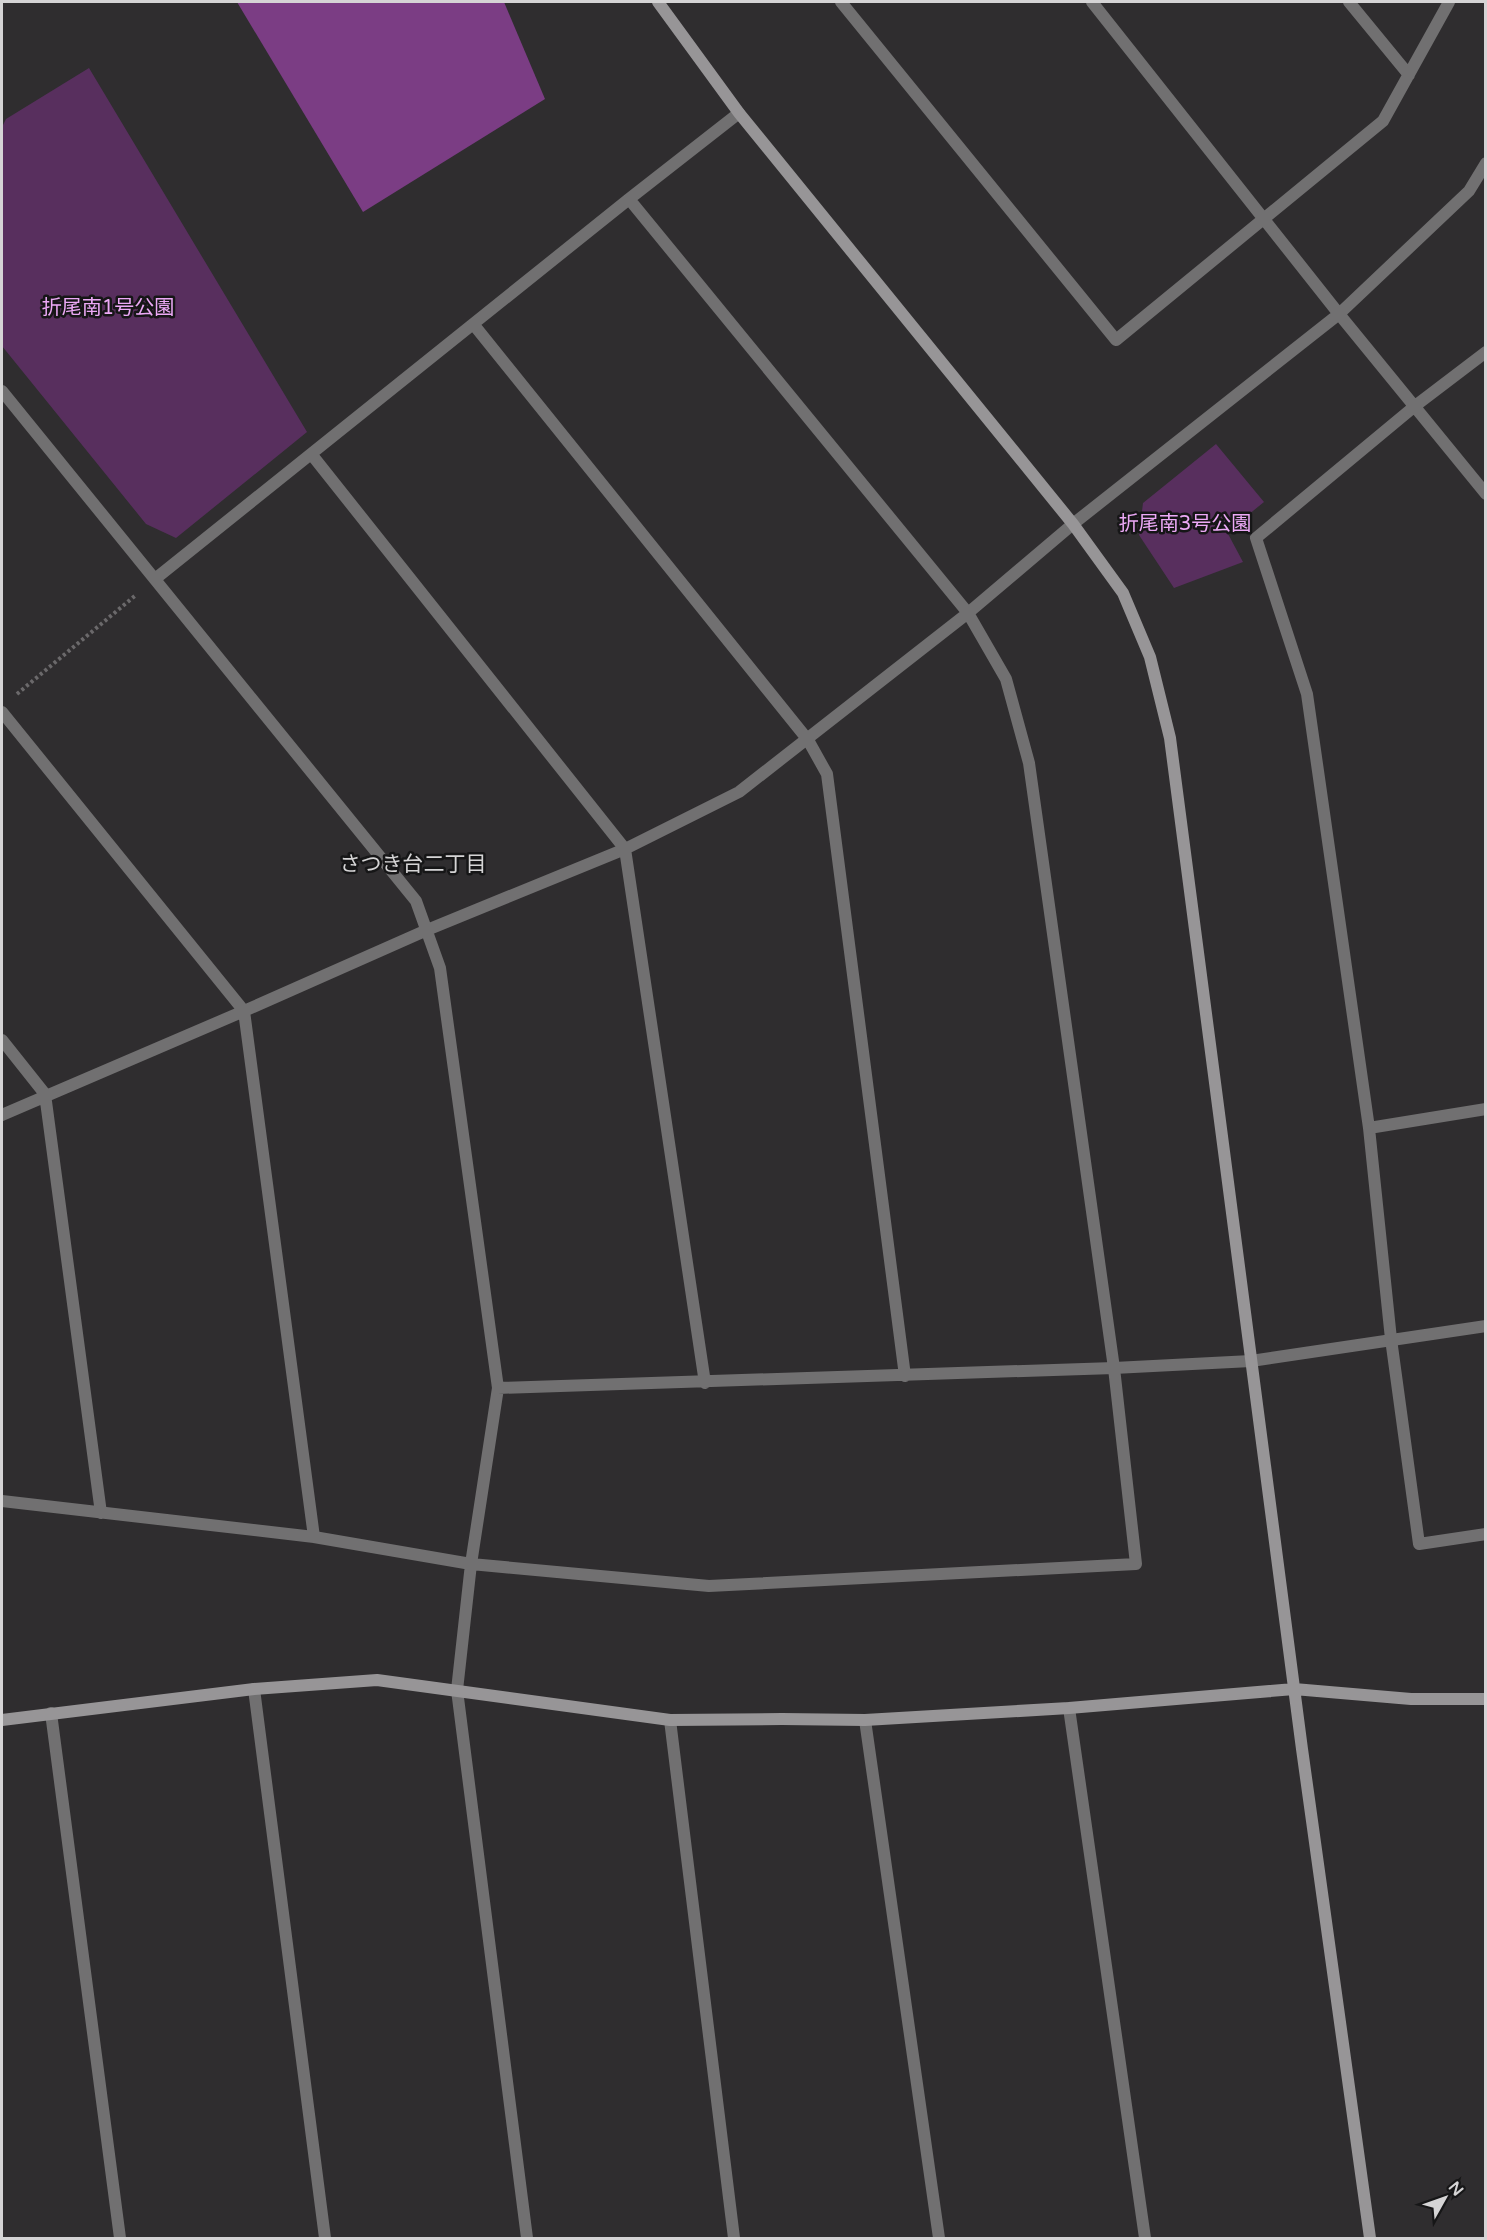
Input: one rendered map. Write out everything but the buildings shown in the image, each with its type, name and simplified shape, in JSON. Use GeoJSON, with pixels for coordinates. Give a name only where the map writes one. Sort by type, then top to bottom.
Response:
{"type":"FeatureCollection","features":[{"type":"Feature","properties":{"kind":"street"},"geometry":{"type":"LineString","coordinates":[[658,2],[739,113],[1073,524],[1123,593],[1150,657],[1170,738],[1294,1689],[1370,2238]]}},
{"type":"Feature","properties":{"kind":"street"},"geometry":{"type":"LineString","coordinates":[[841,2],[1116,340],[1383,121],[1449,2]]}},
{"type":"Feature","properties":{"kind":"street"},"geometry":{"type":"LineString","coordinates":[[1092,2],[1485,494]]}},
{"type":"Feature","properties":{"kind":"street"},"geometry":{"type":"LineString","coordinates":[[1348,2],[1409,75]]}},
{"type":"Feature","properties":{"kind":"street"},"geometry":{"type":"LineString","coordinates":[[155,579],[739,113]]}},
{"type":"Feature","properties":{"kind":"street"},"geometry":{"type":"LineString","coordinates":[[2,1115],[45,1094],[244,1011],[427,930],[625,849],[739,792],[968,613],[1073,524],[1339,314],[1469,191],[1485,163]]}},
{"type":"Feature","properties":{"kind":"street"},"geometry":{"type":"LineString","coordinates":[[2,1500],[314,1537],[471,1563],[710,1586],[1136,1564],[1114,1368],[1029,763],[1006,679],[968,613],[629,199]]}},
{"type":"Feature","properties":{"kind":"street"},"geometry":{"type":"LineString","coordinates":[[474,325],[808,740],[827,774],[905,1376]]}},
{"type":"Feature","properties":{"kind":"street"},"geometry":{"type":"LineString","coordinates":[[1485,352],[1415,406],[1256,538],[1306,694],[1369,1128],[1391,1339],[1419,1544],[1485,1534]]}},
{"type":"Feature","properties":{"kind":"street"},"geometry":{"type":"LineString","coordinates":[[2,391],[416,901],[440,968],[498,1388],[471,1563],[457,1690],[527,2238]]}},
{"type":"Feature","properties":{"kind":"street"},"geometry":{"type":"LineString","coordinates":[[312,455],[625,849],[705,1383]]}},
{"type":"Feature","properties":{"kind":"street"},"geometry":{"type":"LineString","coordinates":[[2,712],[244,1011],[314,1537]]}},
{"type":"Feature","properties":{"kind":"street"},"geometry":{"type":"LineString","coordinates":[[2,1040],[45,1094],[101,1513]]}},
{"type":"Feature","properties":{"kind":"street"},"geometry":{"type":"LineString","coordinates":[[1369,1128],[1485,1110]]}},
{"type":"Feature","properties":{"kind":"street"},"geometry":{"type":"LineString","coordinates":[[498,1388],[905,1376],[1251,1361],[1485,1326]]}},
{"type":"Feature","properties":{"kind":"street"},"geometry":{"type":"LineString","coordinates":[[2,1720],[254,1689],[377,1680],[670,1720],[865,1720],[1069,1708],[1294,1689],[1411,1699],[1485,1699]]}},
{"type":"Feature","properties":{"kind":"street"},"geometry":{"type":"LineString","coordinates":[[254,1689],[326,2238]]}},
{"type":"Feature","properties":{"kind":"street"},"geometry":{"type":"LineString","coordinates":[[1069,1708],[1145,2238]]}},
{"type":"Feature","properties":{"kind":"street"},"geometry":{"type":"LineString","coordinates":[[51,1713],[120,2238]]}},
{"type":"Feature","properties":{"kind":"street"},"geometry":{"type":"LineString","coordinates":[[670,1720],[734,2238]]}},
{"type":"Feature","properties":{"kind":"street"},"geometry":{"type":"LineString","coordinates":[[865,1720],[939,2238]]}},
{"type":"Feature","properties":{"kind":"path"},"geometry":{"type":"LineString","coordinates":[[10,700],[155,579]]}},
{"type":"Feature","properties":{"kind":"green space","name":"折尾南1号公園"},"geometry":{"type":"Polygon","coordinates":[[[89,68],[307,432],[176,538],[146,524],[2,346],[2,127],[6,119],[89,68]]]}},
{"type":"Feature","properties":{"kind":"green space","name":"折尾南3号公園"},"geometry":{"type":"Polygon","coordinates":[[[1216,444],[1264,502],[1227,532],[1243,562],[1174,588],[1139,535],[1143,503],[1216,444]]]}},
{"type":"Feature","properties":{"kind":"shaded area"},"geometry":{"type":"Polygon","coordinates":[[[237,2],[504,2],[545,99],[363,212],[237,2]]]}},
{"type":"Feature","properties":{"kind":"district","name":"さつき台二丁目"},"geometry":{"type":"Point","coordinates":[413,864]}}]}
